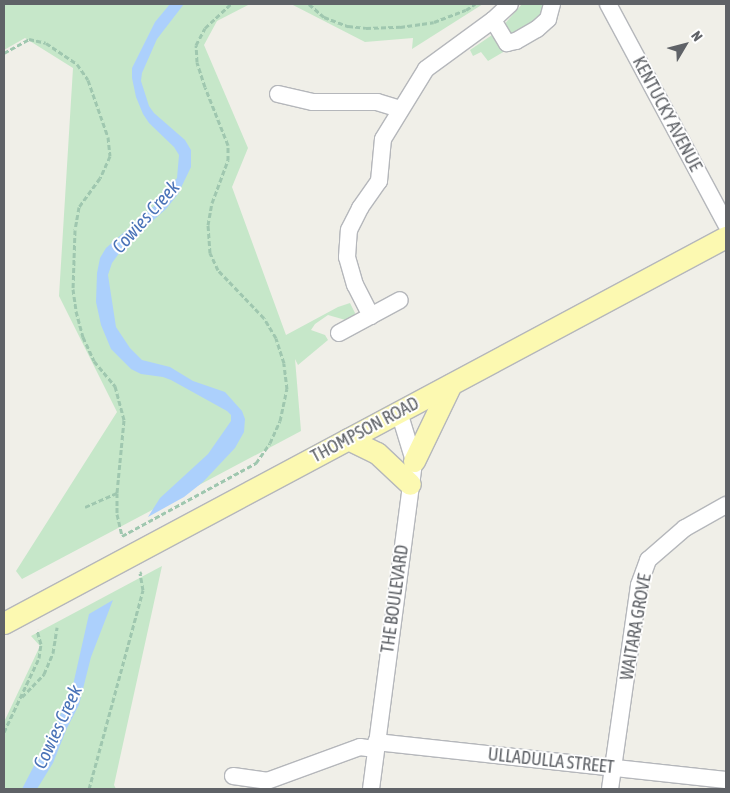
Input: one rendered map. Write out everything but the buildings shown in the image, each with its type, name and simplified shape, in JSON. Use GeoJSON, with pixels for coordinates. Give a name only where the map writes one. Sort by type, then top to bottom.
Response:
{"type":"FeatureCollection","features":[{"type":"Feature","properties":{"kind":"main road","name":"THOMPSON ROAD"},"geometry":{"type":"LineString","coordinates":[[4,623],[726,237]]}},
{"type":"Feature","properties":{"kind":"main road"},"geometry":{"type":"LineString","coordinates":[[414,461],[451,384]]}},
{"type":"Feature","properties":{"kind":"main road"},"geometry":{"type":"LineString","coordinates":[[348,439],[377,454],[410,484]]}},
{"type":"Feature","properties":{"kind":"street"},"geometry":{"type":"LineString","coordinates":[[371,316],[355,285],[347,257],[349,230],[360,208],[378,181],[383,139],[400,109],[434,62],[493,20],[510,4]]}},
{"type":"Feature","properties":{"kind":"street"},"geometry":{"type":"LineString","coordinates":[[493,20],[507,43],[516,41],[537,29],[548,19],[552,4]]}},
{"type":"Feature","properties":{"kind":"street","name":"KENTUCKY AVENUE"},"geometry":{"type":"LineString","coordinates":[[608,4],[726,224]]}},
{"type":"Feature","properties":{"kind":"street"},"geometry":{"type":"LineString","coordinates":[[278,94],[314,102],[377,102],[400,109]]}},
{"type":"Feature","properties":{"kind":"street"},"geometry":{"type":"LineString","coordinates":[[339,333],[400,300]]}},
{"type":"Feature","properties":{"kind":"street","name":"THE BOULEVARD"},"geometry":{"type":"LineString","coordinates":[[371,789],[375,746],[414,461],[399,412]]}},
{"type":"Feature","properties":{"kind":"street","name":"WAITARA GROVE"},"geometry":{"type":"LineString","coordinates":[[610,789],[640,585],[648,560],[685,528],[726,505]]}},
{"type":"Feature","properties":{"kind":"street","name":"ULLADULLA STREET"},"geometry":{"type":"LineString","coordinates":[[233,776],[268,781],[360,747],[375,746],[726,780]]}},
{"type":"Feature","properties":{"kind":"path"},"geometry":{"type":"LineString","coordinates":[[4,53],[29,39],[46,43],[77,64],[88,80],[108,138],[110,156],[100,178],[80,207],[75,230],[73,289],[76,311],[83,337],[94,361],[114,386],[124,420],[117,493],[117,514],[122,536],[256,463],[270,444],[280,421],[287,389],[284,363],[276,338],[264,318],[218,270],[210,253],[208,225],[212,203],[228,160],[228,145],[202,79],[197,62],[196,45],[205,28],[231,4]]}},
{"type":"Feature","properties":{"kind":"path"},"geometry":{"type":"LineString","coordinates":[[309,4],[324,17],[348,26],[366,28],[400,27],[434,22],[475,4]]}},
{"type":"Feature","properties":{"kind":"path"},"geometry":{"type":"LineString","coordinates":[[85,507],[117,493]]}},
{"type":"Feature","properties":{"kind":"path"},"geometry":{"type":"LineString","coordinates":[[89,789],[143,590],[140,573],[148,569]]}},
{"type":"Feature","properties":{"kind":"path"},"geometry":{"type":"LineString","coordinates":[[18,701],[44,674],[53,653],[57,627]]}},
{"type":"Feature","properties":{"kind":"path"},"geometry":{"type":"LineString","coordinates":[[4,732],[39,658],[41,644],[37,630]]}},
{"type":"Feature","properties":{"kind":"green space"},"geometry":{"type":"Polygon","coordinates":[[[4,4],[250,4],[217,21],[204,45],[248,148],[232,187],[286,335],[338,307],[350,303],[355,313],[354,318],[349,321],[328,315],[315,324],[311,330],[325,335],[328,340],[298,365],[295,359],[301,431],[22,579],[16,571],[117,412],[59,296],[73,68],[25,38],[4,50],[4,4]]]}},
{"type":"Feature","properties":{"kind":"green space"},"geometry":{"type":"Polygon","coordinates":[[[291,4],[483,4],[412,49],[413,38],[365,42],[291,4]]]}},
{"type":"Feature","properties":{"kind":"green space"},"geometry":{"type":"Polygon","coordinates":[[[522,4],[547,4],[546,13],[510,38],[502,27],[522,4]]]}},
{"type":"Feature","properties":{"kind":"green space"},"geometry":{"type":"Polygon","coordinates":[[[495,33],[505,51],[488,61],[481,52],[473,56],[470,50],[495,33]]]}},
{"type":"Feature","properties":{"kind":"green space"},"geometry":{"type":"Polygon","coordinates":[[[162,566],[114,785],[116,789],[4,789],[4,722],[40,646],[31,636],[162,566]]]}},
{"type":"Feature","properties":{"kind":"water","name":"Cowies Creek"},"geometry":{"type":"Polygon","coordinates":[[[170,4],[184,4],[157,39],[142,73],[141,81],[149,106],[154,113],[185,140],[191,150],[191,167],[178,194],[166,209],[126,244],[112,263],[108,275],[116,327],[130,348],[142,360],[170,367],[193,381],[225,392],[242,411],[245,419],[244,432],[235,448],[203,482],[184,497],[148,517],[160,498],[208,454],[231,421],[231,415],[227,411],[171,380],[141,374],[131,369],[111,349],[101,325],[96,302],[97,273],[100,258],[106,248],[153,207],[177,178],[179,155],[174,147],[149,123],[143,114],[136,97],[132,78],[132,68],[155,22],[170,4]]]}},
{"type":"Feature","properties":{"kind":"water","name":"Cowies Creek"},"geometry":{"type":"Polygon","coordinates":[[[113,600],[91,657],[79,705],[67,728],[53,763],[37,789],[22,789],[71,694],[89,614],[113,600]]]}}]}
